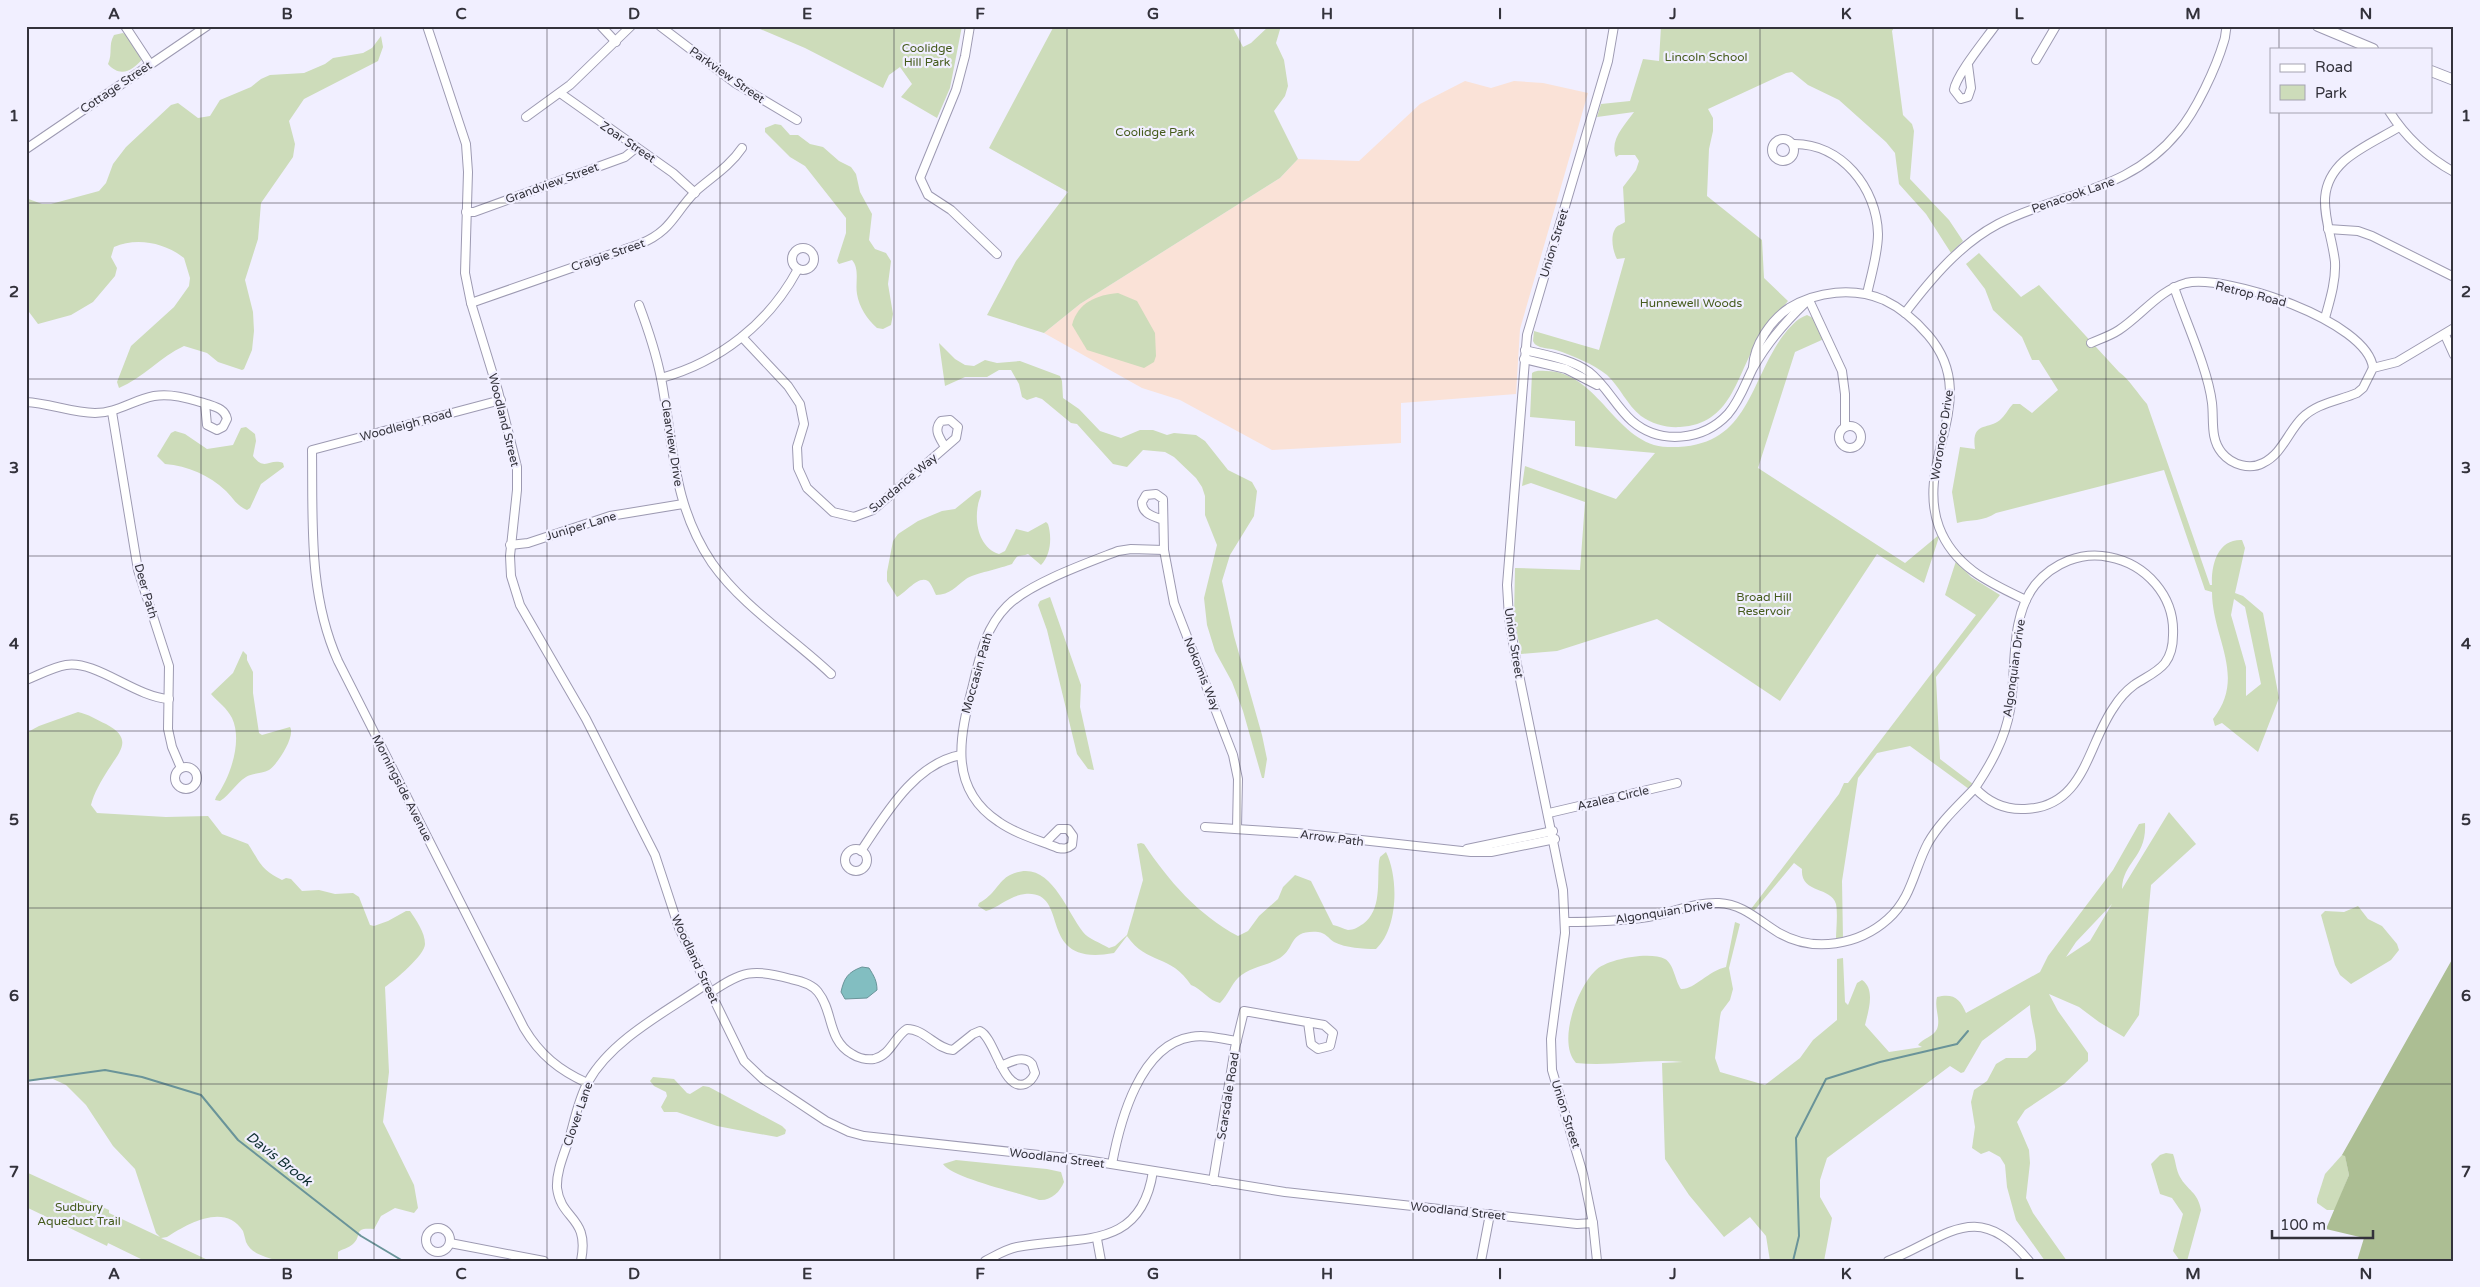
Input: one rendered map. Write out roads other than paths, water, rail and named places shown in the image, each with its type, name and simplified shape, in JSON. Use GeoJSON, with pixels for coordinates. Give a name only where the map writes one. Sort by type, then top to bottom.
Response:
{"type":"FeatureCollection","features":[{"type":"Feature","properties":{"kind":"main road"},"geometry":{"type":"LineString","coordinates":[[2321,27],[2371,48]]}},
{"type":"Feature","properties":{"kind":"main road"},"geometry":{"type":"LineString","coordinates":[[2432,71],[2454,80]]}},
{"type":"Feature","properties":{"kind":"street"},"geometry":{"type":"LineString","coordinates":[[125,26],[150,64]]}},
{"type":"Feature","properties":{"kind":"street","name":"Cottage Street"},"geometry":{"type":"LineString","coordinates":[[26,149],[206,26]]}},
{"type":"Feature","properties":{"kind":"street","name":"Woodland Street"},"geometry":{"type":"LineString","coordinates":[[427,26],[466,144],[468,172],[465,273],[471,303],[501,400],[517,474],[510,546],[511,576],[520,605],[586,718],[655,855],[675,919],[705,985],[749,1068],[762,1079],[841,1129],[874,1138],[1112,1164],[1285,1192],[1578,1224],[1593,1224]]}},
{"type":"Feature","properties":{"kind":"street"},"geometry":{"type":"LineString","coordinates":[[601,26],[616,42]]}},
{"type":"Feature","properties":{"kind":"street"},"geometry":{"type":"LineString","coordinates":[[526,117],[560,93],[632,26]]}},
{"type":"Feature","properties":{"kind":"street","name":"Parkview Street"},"geometry":{"type":"LineString","coordinates":[[660,26],[724,75],[797,120]]}},
{"type":"Feature","properties":{"kind":"street"},"geometry":{"type":"LineString","coordinates":[[970,26],[956,90],[920,178],[928,195],[956,215],[997,254]]}},
{"type":"Feature","properties":{"kind":"street","name":"Union Street"},"geometry":{"type":"LineString","coordinates":[[1597,1261],[1593,1224],[1576,1146],[1557,1091],[1550,1060],[1565,922],[1562,878],[1516,660],[1507,596],[1508,559],[1521,418],[1525,350],[1533,313],[1608,61],[1614,26]]}},
{"type":"Feature","properties":{"kind":"street"},"geometry":{"type":"LineString","coordinates":[[1968,65],[1995,26]]}},
{"type":"Feature","properties":{"kind":"street"},"geometry":{"type":"LineString","coordinates":[[2036,60],[2056,26]]}},
{"type":"Feature","properties":{"kind":"street","name":"Penacook Lane"},"geometry":{"type":"LineString","coordinates":[[1905,313],[1944,267],[1970,242],[1987,231],[2036,208],[2119,180],[2160,152],[2179,131],[2195,108],[2222,46],[2226,27]]}},
{"type":"Feature","properties":{"kind":"street","name":"Zoar Street"},"geometry":{"type":"LineString","coordinates":[[560,93],[673,173],[695,193]]}},
{"type":"Feature","properties":{"kind":"street"},"geometry":{"type":"LineString","coordinates":[[756,107],[760,98]]}},
{"type":"Feature","properties":{"kind":"street"},"geometry":{"type":"LineString","coordinates":[[2390,112],[2415,145],[2454,172]]}},
{"type":"Feature","properties":{"kind":"street"},"geometry":{"type":"LineString","coordinates":[[2325,318],[2332,295],[2334,269],[2324,210],[2325,199],[2333,174],[2354,153],[2400,127]]}},
{"type":"Feature","properties":{"kind":"street"},"geometry":{"type":"LineString","coordinates":[[1793,144],[1807,144],[1829,152],[1848,166],[1864,184],[1873,205],[1878,236],[1867,294]]}},
{"type":"Feature","properties":{"kind":"street","name":"Grandview Street"},"geometry":{"type":"LineString","coordinates":[[466,212],[478,210],[625,157],[636,148]]}},
{"type":"Feature","properties":{"kind":"street","name":"Craigie Street"},"geometry":{"type":"LineString","coordinates":[[471,303],[649,241],[669,226],[695,193],[732,162],[742,148]]}},
{"type":"Feature","properties":{"kind":"street"},"geometry":{"type":"LineString","coordinates":[[2328,229],[2358,231],[2372,236],[2454,277]]}},
{"type":"Feature","properties":{"kind":"street"},"geometry":{"type":"LineString","coordinates":[[661,378],[697,366],[742,337],[774,306],[798,269]]}},
{"type":"Feature","properties":{"kind":"street","name":"Retrop Road"},"geometry":{"type":"LineString","coordinates":[[2174,287],[2188,283],[2226,285],[2288,303],[2325,318],[2351,334],[2366,348],[2372,359],[2373,368]]}},
{"type":"Feature","properties":{"kind":"street"},"geometry":{"type":"LineString","coordinates":[[2091,343],[2118,331],[2174,287],[2211,400],[2213,431],[2217,446],[2223,455],[2245,467],[2255,466],[2271,459],[2302,418],[2319,406],[2357,393],[2368,380],[2373,368],[2398,362],[2454,328]]}},
{"type":"Feature","properties":{"kind":"street","name":"Woronoco Drive"},"geometry":{"type":"LineString","coordinates":[[1525,350],[1577,366],[1590,373],[1632,421],[1645,430],[1669,436],[1686,436],[1704,431],[1727,415],[1739,399],[1753,367],[1784,324],[1808,300],[1837,292],[1867,294],[1890,303],[1905,313],[1932,340],[1943,356],[1949,374],[1950,401],[1934,492],[1939,527],[1952,550],[1973,572],[2026,600]]}},
{"type":"Feature","properties":{"kind":"street"},"geometry":{"type":"LineString","coordinates":[[1808,300],[1842,371],[1846,394],[1846,427]]}},
{"type":"Feature","properties":{"kind":"street","name":"Clearview Drive"},"geometry":{"type":"LineString","coordinates":[[640,305],[661,378],[673,463],[683,504],[706,553],[733,588],[831,674]]}},
{"type":"Feature","properties":{"kind":"street"},"geometry":{"type":"LineString","coordinates":[[2445,335],[2454,355]]}},
{"type":"Feature","properties":{"kind":"street","name":"Sundance Way"},"geometry":{"type":"LineString","coordinates":[[742,337],[788,386],[800,404],[804,424],[797,454],[800,475],[812,494],[833,512],[854,517],[873,510],[945,447]]}},
{"type":"Feature","properties":{"kind":"street","name":"Woronoco Drive"},"geometry":{"type":"LineString","coordinates":[[1524,359],[1566,369],[1602,387]]}},
{"type":"Feature","properties":{"kind":"street"},"geometry":{"type":"LineString","coordinates":[[26,402],[84,412],[112,412],[161,395],[186,398],[204,404]]}},
{"type":"Feature","properties":{"kind":"street","name":"Woodleigh Road"},"geometry":{"type":"LineString","coordinates":[[312,450],[501,400]]}},
{"type":"Feature","properties":{"kind":"street","name":"Deer Path"},"geometry":{"type":"LineString","coordinates":[[112,412],[138,570],[169,666],[168,729],[172,747],[181,768]]}},
{"type":"Feature","properties":{"kind":"street","name":"Morningside Avenue"},"geometry":{"type":"LineString","coordinates":[[312,450],[316,582],[324,625],[333,650],[529,1037],[540,1052],[554,1065],[587,1083]]}},
{"type":"Feature","properties":{"kind":"street","name":"Juniper Lane"},"geometry":{"type":"LineString","coordinates":[[510,546],[528,543],[610,516],[683,504]]}},
{"type":"Feature","properties":{"kind":"street","name":"Nokomis Way"},"geometry":{"type":"LineString","coordinates":[[1162,520],[1164,550],[1176,609],[1233,755],[1238,779],[1236,828]]}},
{"type":"Feature","properties":{"kind":"street","name":"Moccasin Path"},"geometry":{"type":"LineString","coordinates":[[1045,843],[1007,827],[985,811],[969,788],[960,755],[963,724],[981,653],[991,627],[1008,605],[1031,589],[1118,550],[1164,550]]}},
{"type":"Feature","properties":{"kind":"street","name":"Algonquian Drive"},"geometry":{"type":"LineString","coordinates":[[1565,922],[1631,919],[1702,904],[1717,903],[1745,910],[1781,934],[1797,941],[1824,944],[1851,940],[1877,928],[1901,905],[1911,890],[1923,854],[1932,837],[1975,788],[1996,754],[2008,720],[2019,626],[2026,600],[2042,577],[2063,563],[2088,556],[2105,556],[2122,560],[2146,574],[2163,594],[2172,621],[2169,657],[2161,668],[2132,686],[2116,704],[2103,726],[2081,775],[2071,788],[2057,800],[2031,809],[2014,809],[1991,802],[1975,788]]}},
{"type":"Feature","properties":{"kind":"street"},"geometry":{"type":"LineString","coordinates":[[26,680],[66,665],[81,665],[149,696],[169,699]]}},
{"type":"Feature","properties":{"kind":"street"},"geometry":{"type":"LineString","coordinates":[[861,851],[890,809],[916,781],[941,761],[960,755]]}},
{"type":"Feature","properties":{"kind":"street","name":"Azalea Circle"},"geometry":{"type":"LineString","coordinates":[[1549,813],[1677,783]]}},
{"type":"Feature","properties":{"kind":"street","name":"Arrow Path"},"geometry":{"type":"LineString","coordinates":[[1205,827],[1236,828],[1459,851],[1554,835]]}},
{"type":"Feature","properties":{"kind":"street"},"geometry":{"type":"LineString","coordinates":[[710,993],[746,974],[767,972],[802,982],[818,991],[837,1041],[844,1050],[856,1056],[869,1059],[883,1055],[907,1029],[917,1030],[944,1048],[953,1050],[973,1034],[980,1031],[988,1039],[1001,1066]]}},
{"type":"Feature","properties":{"kind":"street","name":"Clover Lane"},"geometry":{"type":"LineString","coordinates":[[581,1261],[584,1241],[582,1233],[561,1201],[557,1181],[587,1083],[597,1068],[618,1046],[705,985]]}},
{"type":"Feature","properties":{"kind":"street","name":"Scarsdale Road"},"geometry":{"type":"LineString","coordinates":[[1213,1181],[1244,1011],[1308,1022]]}},
{"type":"Feature","properties":{"kind":"street"},"geometry":{"type":"LineString","coordinates":[[1112,1164],[1124,1114],[1143,1074],[1160,1052],[1174,1042],[1189,1037],[1204,1036],[1237,1042]]}},
{"type":"Feature","properties":{"kind":"street"},"geometry":{"type":"LineString","coordinates":[[985,1261],[996,1258],[1017,1247],[1097,1239],[1116,1231],[1134,1217],[1147,1195],[1153,1171]]}},
{"type":"Feature","properties":{"kind":"street"},"geometry":{"type":"LineString","coordinates":[[1480,1261],[1490,1214]]}},
{"type":"Feature","properties":{"kind":"street"},"geometry":{"type":"LineString","coordinates":[[1888,1261],[1906,1254],[1941,1235],[1969,1225],[1989,1228],[2019,1248],[2029,1261]]}},
{"type":"Feature","properties":{"kind":"street"},"geometry":{"type":"LineString","coordinates":[[1097,1239],[1102,1261]]}},
{"type":"Feature","properties":{"kind":"street"},"geometry":{"type":"LineString","coordinates":[[450,1243],[544,1261]]}},
{"type":"Feature","properties":{"kind":"waterway"},"geometry":{"type":"LineString","coordinates":[[1793,1261],[1799,1236],[1796,1138],[1826,1079],[1880,1062],[1957,1044],[1968,1031]]}},
{"type":"Feature","properties":{"kind":"waterway","name":"Davis Brook"},"geometry":{"type":"LineString","coordinates":[[26,1081],[105,1070],[142,1077],[201,1095],[238,1140],[361,1236],[403,1261]]}},
{"type":"Feature","properties":{"kind":"park label","name":"Coolidge Hill Park"},"geometry":{"type":"Point","coordinates":[927,55]}},
{"type":"Feature","properties":{"kind":"park label","name":"Lincoln School"},"geometry":{"type":"Point","coordinates":[1706,57]}},
{"type":"Feature","properties":{"kind":"park label","name":"Coolidge Park"},"geometry":{"type":"Point","coordinates":[1155,132]}},
{"type":"Feature","properties":{"kind":"park label","name":"Hunnewell Woods"},"geometry":{"type":"Point","coordinates":[1691,303]}},
{"type":"Feature","properties":{"kind":"park label","name":"Broad Hill Reservoir"},"geometry":{"type":"Point","coordinates":[1764,604]}},
{"type":"Feature","properties":{"kind":"park label","name":"Sudbury Aqueduct Trail"},"geometry":{"type":"Point","coordinates":[79,1214]}}]}
